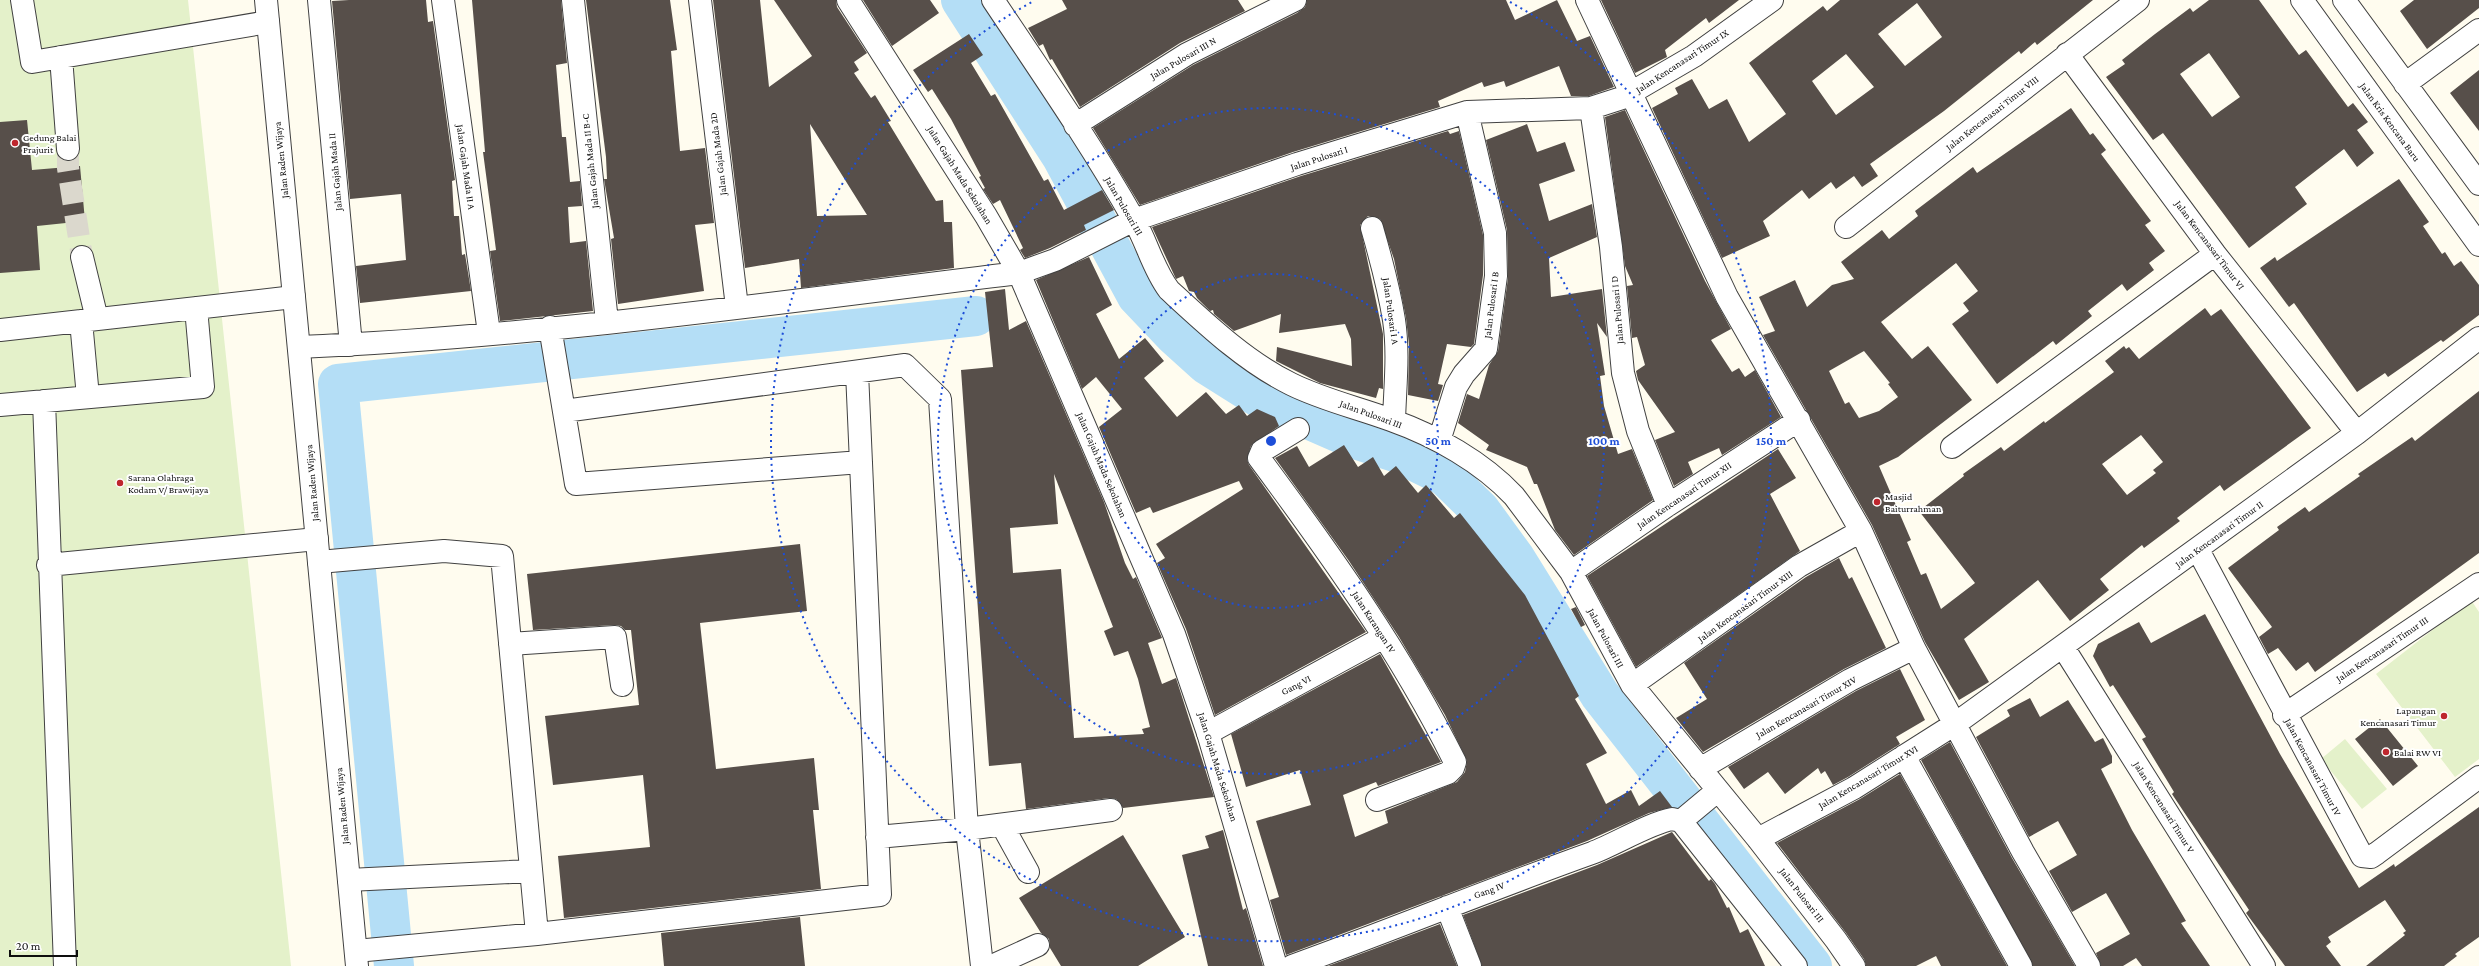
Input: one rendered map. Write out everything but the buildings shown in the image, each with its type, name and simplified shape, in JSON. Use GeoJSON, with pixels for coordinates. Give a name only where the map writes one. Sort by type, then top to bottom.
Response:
{"type":"FeatureCollection","features":[{"type":"Feature","properties":{"kind":"street"},"geometry":{"type":"LineString","coordinates":[[22,0],[32,62],[268,22]]}},
{"type":"Feature","properties":{"kind":"street","name":"Jalan Raden Wijaya"},"geometry":{"type":"LineString","coordinates":[[266,0],[317,539],[325,561],[360,880],[357,959]]}},
{"type":"Feature","properties":{"kind":"street","name":"Jalan Gajah Mada II"},"geometry":{"type":"LineString","coordinates":[[319,0],[351,345]]}},
{"type":"Feature","properties":{"kind":"street","name":"Jalan Gajah Mada II A"},"geometry":{"type":"LineString","coordinates":[[443,0],[489,333]]}},
{"type":"Feature","properties":{"kind":"street","name":"Jalan Gajah Mada II B-C"},"geometry":{"type":"LineString","coordinates":[[573,0],[607,322]]}},
{"type":"Feature","properties":{"kind":"street","name":"Jalan Gajah Mada 2D"},"geometry":{"type":"LineString","coordinates":[[700,0],[737,307]]}},
{"type":"Feature","properties":{"kind":"street","name":"Jalan Gajah Mada Sekolahan"},"geometry":{"type":"LineString","coordinates":[[848,0],[986,216],[1019,273],[1168,620],[1208,733],[1276,966]]}},
{"type":"Feature","properties":{"kind":"street","name":"Jalan Pulosari III"},"geometry":{"type":"LineString","coordinates":[[993,0],[1075,125],[1134,220],[1162,281],[1178,298],[1229,342],[1291,384],[1394,421],[1439,441],[1504,485],[1514,496],[1571,572],[1632,685],[1700,769],[1714,794],[1758,839],[1836,940],[1854,966]]}},
{"type":"Feature","properties":{"kind":"street","name":"Jalan Pulosari III N"},"geometry":{"type":"LineString","coordinates":[[1075,125],[1186,54],[1295,0]]}},
{"type":"Feature","properties":{"kind":"street"},"geometry":{"type":"LineString","coordinates":[[1587,0],[1727,297],[1860,531],[1914,648],[2023,852],[2089,966]]}},
{"type":"Feature","properties":{"kind":"street","name":"Jalan Kencanasari Timur IX"},"geometry":{"type":"LineString","coordinates":[[1631,94],[1694,56],[1772,0]]}},
{"type":"Feature","properties":{"kind":"street","name":"Jalan Kencanasari Timur VIII"},"geometry":{"type":"LineString","coordinates":[[1846,227],[2138,0]]}},
{"type":"Feature","properties":{"kind":"street","name":"Jalan Kris Kencana Baru"},"geometry":{"type":"LineString","coordinates":[[2302,0],[2479,244]]}},
{"type":"Feature","properties":{"kind":"street"},"geometry":{"type":"LineString","coordinates":[[2344,0],[2479,184]]}},
{"type":"Feature","properties":{"kind":"street"},"geometry":{"type":"LineString","coordinates":[[2405,84],[2479,30]]}},
{"type":"Feature","properties":{"kind":"street","name":"Jalan Kencanasari Timur VI"},"geometry":{"type":"LineString","coordinates":[[2067,54],[2215,254],[2357,433]]}},
{"type":"Feature","properties":{"kind":"street"},"geometry":{"type":"LineString","coordinates":[[61,57],[68,149]]}},
{"type":"Feature","properties":{"kind":"street","name":"Jalan Pulosari I"},"geometry":{"type":"LineString","coordinates":[[299,347],[351,345],[607,322],[1019,273],[1055,260],[1134,220],[1297,164],[1467,112],[1591,108],[1631,94]]}},
{"type":"Feature","properties":{"kind":"street","name":"Jalan Pulosari I D"},"geometry":{"type":"LineString","coordinates":[[1591,108],[1611,247],[1623,373],[1638,431],[1668,505]]}},
{"type":"Feature","properties":{"kind":"street","name":"Jalan Pulosari I B"},"geometry":{"type":"LineString","coordinates":[[1439,441],[1456,387],[1464,374],[1486,349],[1496,276],[1495,234],[1467,112]]}},
{"type":"Feature","properties":{"kind":"street","name":"Jalan Pulosari I A"},"geometry":{"type":"LineString","coordinates":[[1372,228],[1387,279],[1394,321],[1396,352],[1394,421]]}},
{"type":"Feature","properties":{"kind":"street"},"geometry":{"type":"LineString","coordinates":[[1952,447],[2215,254]]}},
{"type":"Feature","properties":{"kind":"street"},"geometry":{"type":"LineString","coordinates":[[82,257],[89,320],[88,397]]}},
{"type":"Feature","properties":{"kind":"street"},"geometry":{"type":"LineString","coordinates":[[0,330],[294,297]]}},
{"type":"Feature","properties":{"kind":"street"},"geometry":{"type":"LineString","coordinates":[[0,405],[203,387],[196,308]]}},
{"type":"Feature","properties":{"kind":"street"},"geometry":{"type":"LineString","coordinates":[[550,327],[576,484],[861,462]]}},
{"type":"Feature","properties":{"kind":"street","name":"Jalan Kencanasari Timur II"},"geometry":{"type":"LineString","coordinates":[[1955,724],[2198,550],[2357,433],[2479,338]]}},
{"type":"Feature","properties":{"kind":"street"},"geometry":{"type":"LineString","coordinates":[[564,411],[905,365],[940,399],[968,829],[982,966]]}},
{"type":"Feature","properties":{"kind":"street"},"geometry":{"type":"LineString","coordinates":[[357,959],[378,949],[537,934],[880,895],[857,372]]}},
{"type":"Feature","properties":{"kind":"street"},"geometry":{"type":"LineString","coordinates":[[44,401],[48,565],[64,966]]}},
{"type":"Feature","properties":{"kind":"street","name":"Jalan Kencanasari Timur XII"},"geometry":{"type":"LineString","coordinates":[[1571,572],[1668,505],[1798,420]]}},
{"type":"Feature","properties":{"kind":"street","name":"Jalan Karangan IV"},"geometry":{"type":"LineString","coordinates":[[1298,429],[1262,451],[1260,458],[1328,552],[1384,638],[1431,714],[1455,764],[1450,771],[1436,778],[1377,800]]}},
{"type":"Feature","properties":{"kind":"street","name":"Jalan Kencanasari Timur XIII"},"geometry":{"type":"LineString","coordinates":[[1632,685],[1800,566],[1860,531]]}},
{"type":"Feature","properties":{"kind":"street"},"geometry":{"type":"LineString","coordinates":[[48,565],[317,539]]}},
{"type":"Feature","properties":{"kind":"street","name":"Jalan Kencanasari Timur IV"},"geometry":{"type":"LineString","coordinates":[[2198,550],[2358,853],[2366,858],[2377,853],[2479,777]]}},
{"type":"Feature","properties":{"kind":"street"},"geometry":{"type":"LineString","coordinates":[[325,561],[444,551],[502,556],[537,934]]}},
{"type":"Feature","properties":{"kind":"street","name":"Jalan Kencanasari Timur III"},"geometry":{"type":"LineString","coordinates":[[2284,715],[2479,584]]}},
{"type":"Feature","properties":{"kind":"street"},"geometry":{"type":"LineString","coordinates":[[510,644],[615,637],[622,685]]}},
{"type":"Feature","properties":{"kind":"street","name":"Gang VI"},"geometry":{"type":"LineString","coordinates":[[1208,733],[1384,638]]}},
{"type":"Feature","properties":{"kind":"street","name":"Jalan Kencanasari Timur V"},"geometry":{"type":"LineString","coordinates":[[2063,647],[2264,966]]}},
{"type":"Feature","properties":{"kind":"street","name":"Jalan Kencanasari Timur XIV"},"geometry":{"type":"LineString","coordinates":[[1700,769],[1850,680],[1914,648]]}},
{"type":"Feature","properties":{"kind":"street","name":"Jalan Kencanasari Timur XVI"},"geometry":{"type":"LineString","coordinates":[[1758,839],[1854,788],[1955,724]]}},
{"type":"Feature","properties":{"kind":"street"},"geometry":{"type":"LineString","coordinates":[[1904,756],[2021,966]]}},
{"type":"Feature","properties":{"kind":"street"},"geometry":{"type":"LineString","coordinates":[[1714,794],[1683,822],[1796,966]]}},
{"type":"Feature","properties":{"kind":"street"},"geometry":{"type":"LineString","coordinates":[[877,837],[968,829],[1111,810]]}},
{"type":"Feature","properties":{"kind":"street","name":"Gang IV"},"geometry":{"type":"LineString","coordinates":[[1292,966],[1606,848],[1666,821],[1676,819],[1683,822]]}},
{"type":"Feature","properties":{"kind":"street"},"geometry":{"type":"LineString","coordinates":[[1002,825],[1028,872]]}},
{"type":"Feature","properties":{"kind":"street"},"geometry":{"type":"LineString","coordinates":[[360,880],[531,871]]}},
{"type":"Feature","properties":{"kind":"street"},"geometry":{"type":"LineString","coordinates":[[1447,907],[1470,966]]}},
{"type":"Feature","properties":{"kind":"street"},"geometry":{"type":"LineString","coordinates":[[992,966],[1038,945]]}},
{"type":"Feature","properties":{"kind":"green space","name":"Sarana Olahraga Kodam V/ Brawijaya"},"geometry":{"type":"Polygon","coordinates":[[[0,0],[188,0],[291,966],[0,966],[0,0]]]}},
{"type":"Feature","properties":{"kind":"green space","name":"Lapangan Kencanasari Timur"},"geometry":{"type":"Polygon","coordinates":[[[2471,600],[2479,612],[2479,759],[2455,777],[2376,674],[2471,600]]]}},
{"type":"Feature","properties":{"kind":"green space"},"geometry":{"type":"Polygon","coordinates":[[[2345,739],[2387,789],[2362,809],[2321,759],[2345,739]]]}},
{"type":"Feature","properties":{"kind":"waterway"},"geometry":{"type":"LineString","coordinates":[[961,0],[1062,157],[1137,296],[1175,336],[1206,364],[1260,398],[1349,437],[1398,453],[1445,476],[1480,510],[1515,558],[1600,695],[1812,966]]}},
{"type":"Feature","properties":{"kind":"waterway"},"geometry":{"type":"LineString","coordinates":[[394,966],[338,384],[976,316]]}},
{"type":"Feature","properties":{"kind":"tunnel"},"geometry":{"type":"LineString","coordinates":[[68,149],[68,168],[82,257]]}},
{"type":"Feature","properties":{"kind":"place","name":"Gedung Balai Prajurit"},"geometry":{"type":"Point","coordinates":[15,143]}},
{"type":"Feature","properties":{"kind":"place","name":"Sarana Olahraga Kodam V/ Brawijaya"},"geometry":{"type":"Point","coordinates":[120,483]}},
{"type":"Feature","properties":{"kind":"place","name":"Masjid Baiturrahman"},"geometry":{"type":"Point","coordinates":[1877,502]}},
{"type":"Feature","properties":{"kind":"place","name":"Lapangan Kencanasari Timur"},"geometry":{"type":"Point","coordinates":[2444,716]}},
{"type":"Feature","properties":{"kind":"place","name":"Balai RW VI"},"geometry":{"type":"Point","coordinates":[2386,752]}}]}
